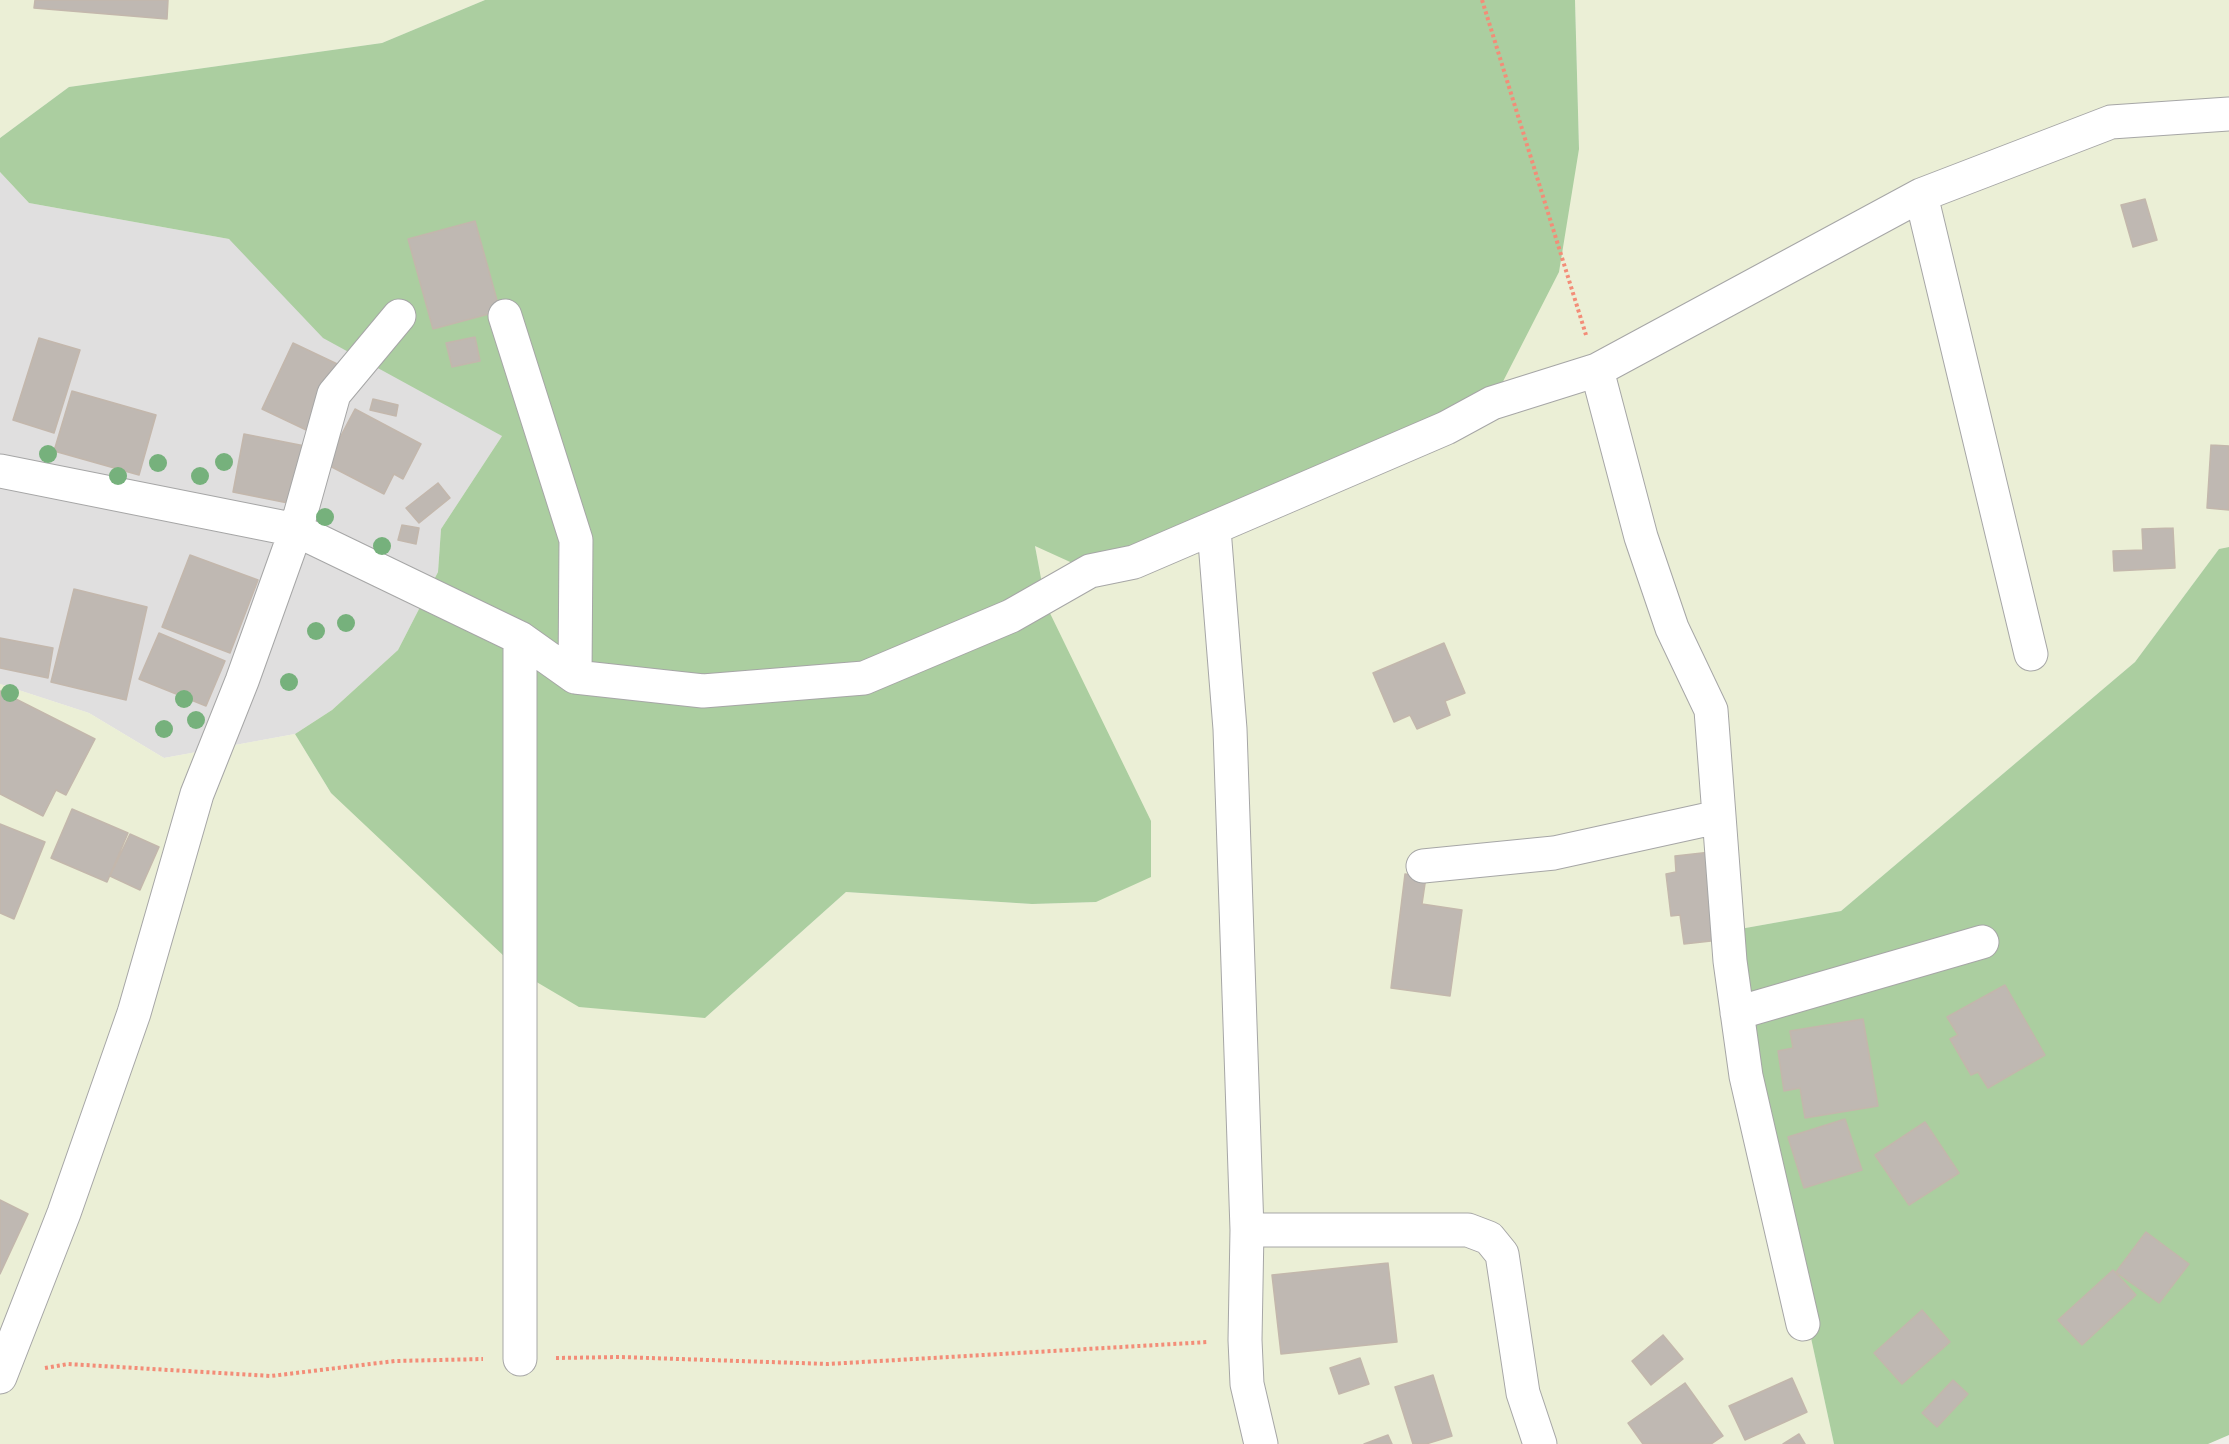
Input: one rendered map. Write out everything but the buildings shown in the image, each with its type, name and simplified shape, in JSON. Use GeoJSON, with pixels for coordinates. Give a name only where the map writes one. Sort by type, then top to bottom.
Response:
{"type":"FeatureCollection","features":[{"type":"Feature","properties":{"kind":"street"},"geometry":{"type":"LineString","coordinates":[[0,471],[296,530],[520,638],[575,677],[703,691],[864,678],[1011,616],[1090,571],[1134,562],[1214,529],[1446,428],[1492,403],[1597,370],[1921,195],[2111,122],[2229,114]]}},
{"type":"Feature","properties":{"kind":"street"},"geometry":{"type":"LineString","coordinates":[[1921,195],[2031,654]]}},
{"type":"Feature","properties":{"kind":"street"},"geometry":{"type":"LineString","coordinates":[[0,1376],[64,1213],[130,1024],[197,794],[242,681],[296,530],[334,394],[399,316]]}},
{"type":"Feature","properties":{"kind":"street"},"geometry":{"type":"LineString","coordinates":[[505,316],[576,540],[575,677]]}},
{"type":"Feature","properties":{"kind":"street"},"geometry":{"type":"LineString","coordinates":[[1597,370],[1651,567],[1672,628],[1711,710],[1730,961],[1746,1076],[1803,1324]]}},
{"type":"Feature","properties":{"kind":"street"},"geometry":{"type":"LineString","coordinates":[[1214,529],[1230,729],[1247,1230],[1245,1340],[1247,1384],[1260,1444]]}},
{"type":"Feature","properties":{"kind":"street"},"geometry":{"type":"LineString","coordinates":[[520,638],[520,1359]]}},
{"type":"Feature","properties":{"kind":"street"},"geometry":{"type":"LineString","coordinates":[[1423,866],[1554,853],[1718,817]]}},
{"type":"Feature","properties":{"kind":"street"},"geometry":{"type":"LineString","coordinates":[[1737,1013],[1982,942]]}},
{"type":"Feature","properties":{"kind":"street"},"geometry":{"type":"LineString","coordinates":[[1247,1230],[1468,1230],[1489,1238],[1502,1254],[1523,1393],[1540,1444]]}},
{"type":"Feature","properties":{"kind":"path"},"geometry":{"type":"LineString","coordinates":[[1482,0],[1597,370]]}},
{"type":"Feature","properties":{"kind":"path"},"geometry":{"type":"LineString","coordinates":[[0,1376],[68,1364],[271,1376],[395,1361],[620,1357],[828,1364],[1245,1340]]}},
{"type":"Feature","properties":{"kind":"shaded area"},"geometry":{"type":"Polygon","coordinates":[[[0,172],[29,203],[229,239],[502,436],[441,529],[438,572],[398,650],[332,710],[295,734],[164,758],[89,713],[0,684],[0,172]]]}},
{"type":"Feature","properties":{"kind":"green space"},"geometry":{"type":"Polygon","coordinates":[[[0,0],[485,0],[382,43],[69,87],[0,138],[0,0]]]}},
{"type":"Feature","properties":{"kind":"green space"},"geometry":{"type":"Polygon","coordinates":[[[485,0],[1575,0],[1579,149],[1559,272],[1492,403],[1090,571],[1035,546],[1046,605],[1151,821],[1151,877],[1096,902],[1032,904],[846,892],[705,1018],[579,1007],[523,974],[331,793],[295,734],[332,710],[398,650],[438,572],[441,529],[502,436],[323,338],[229,239],[29,203],[0,172],[0,138],[69,87],[382,43],[485,0]]]}},
{"type":"Feature","properties":{"kind":"green space"},"geometry":{"type":"Polygon","coordinates":[[[1575,0],[2229,0],[2229,547],[2219,549],[2135,662],[1841,911],[1723,932],[1834,1444],[0,1444],[0,684],[89,713],[164,758],[295,734],[331,793],[705,1018],[846,892],[1032,904],[1096,902],[1035,545],[1090,571],[1579,149],[1575,0]]]}},
{"type":"Feature","properties":{"kind":"green space"},"geometry":{"type":"Polygon","coordinates":[[[2229,547],[2229,1435],[2208,1444],[1834,1444],[1723,932],[1841,911],[2135,662],[2219,549],[2229,547]]]}}]}
